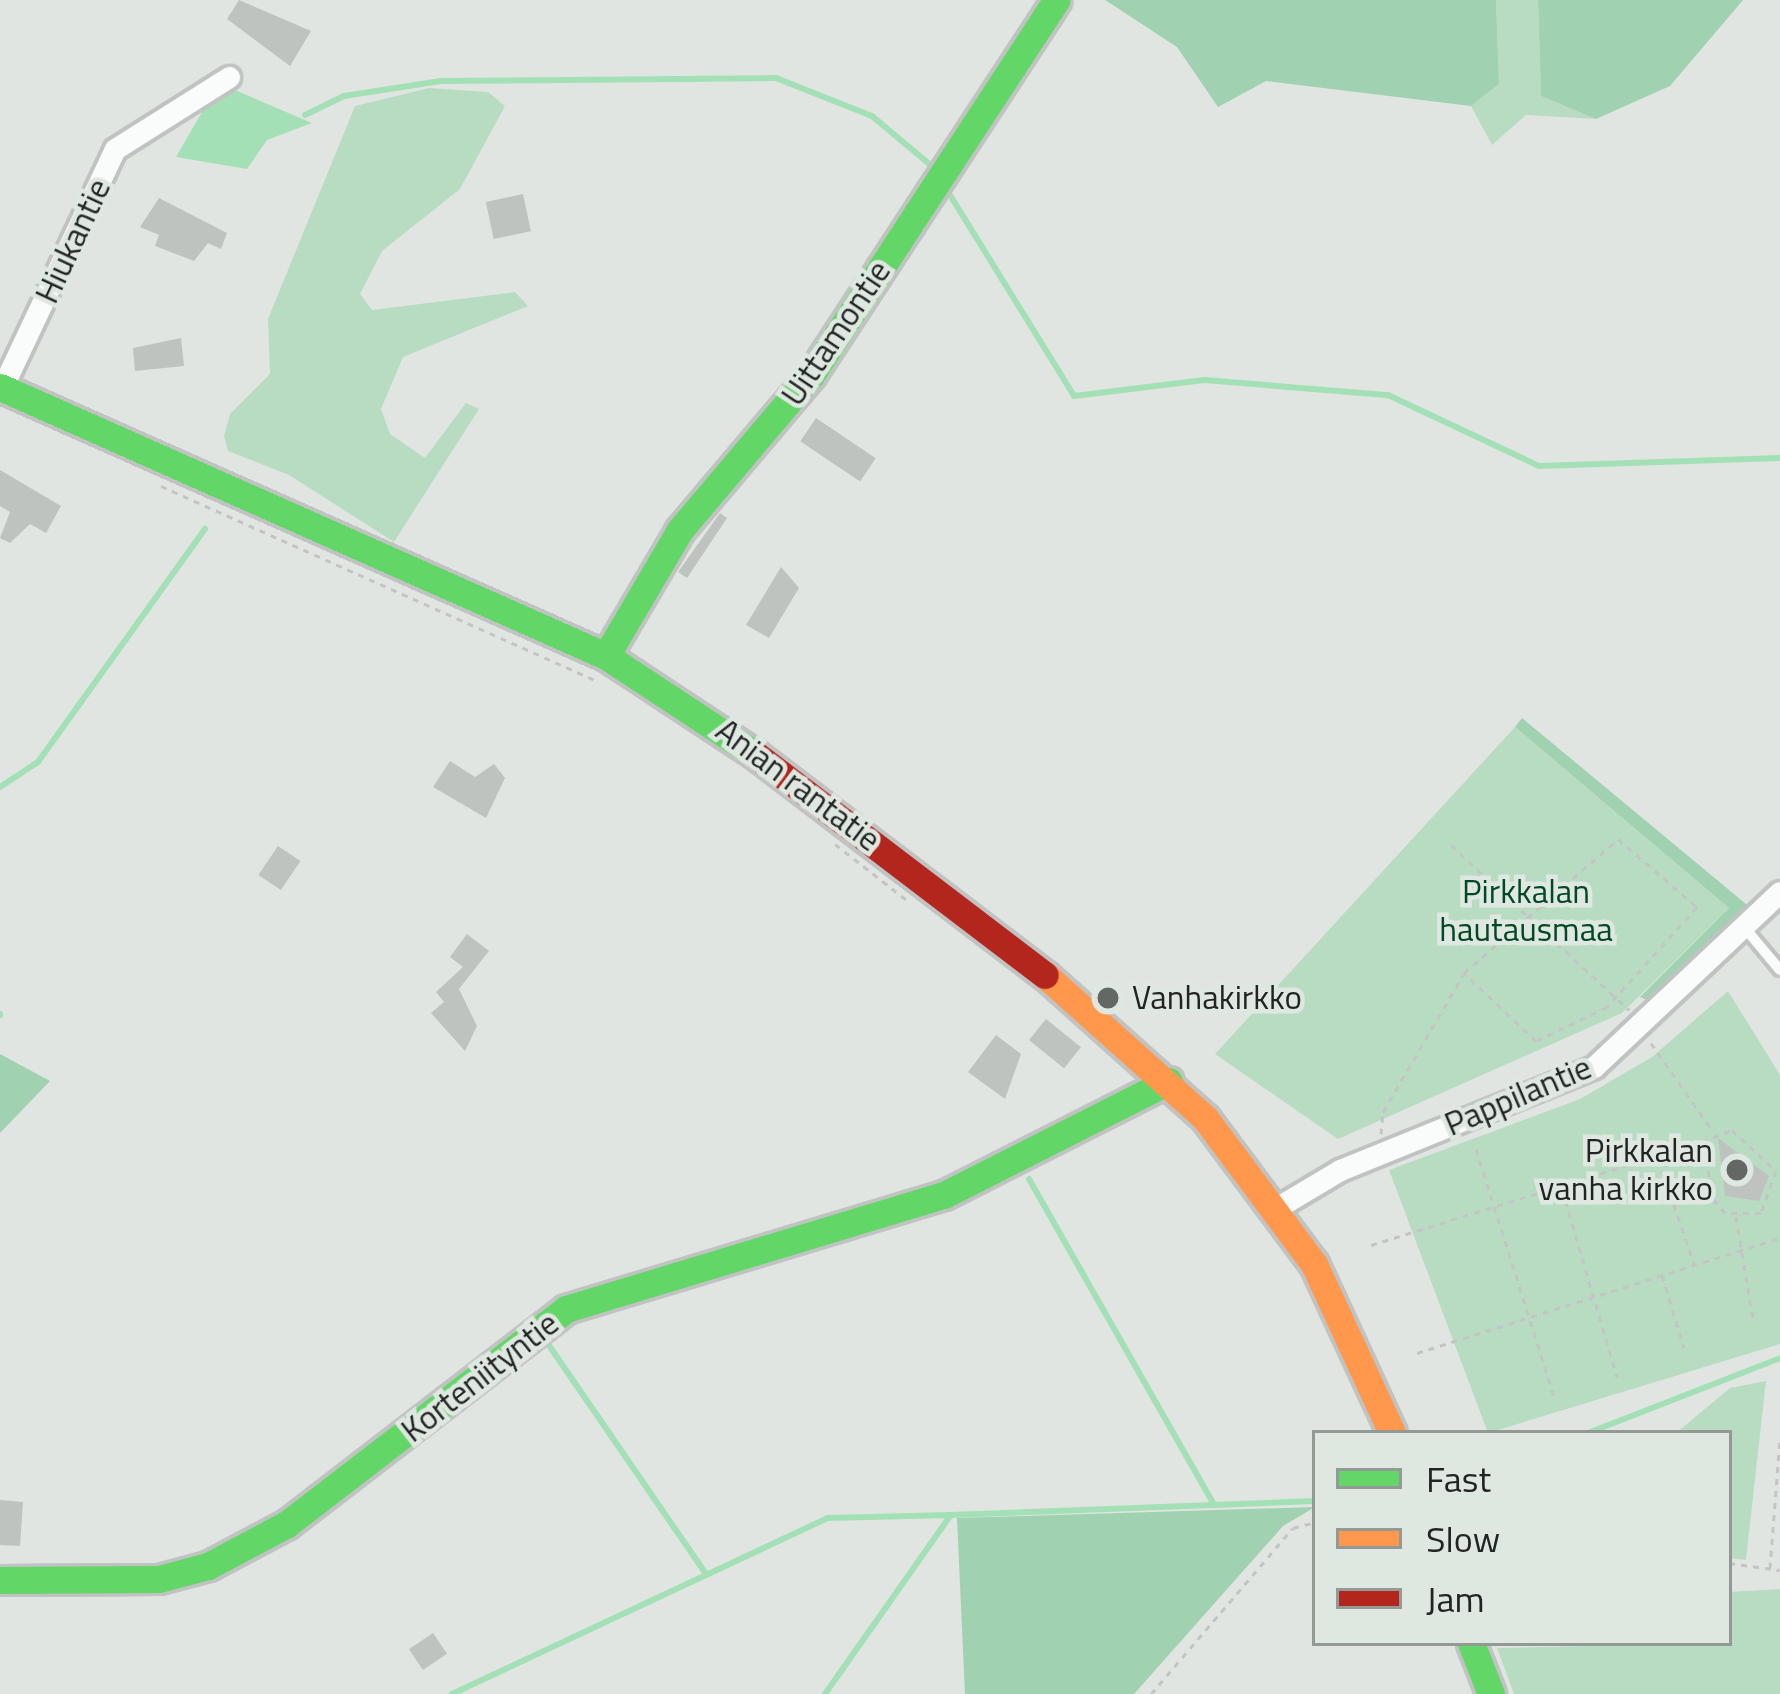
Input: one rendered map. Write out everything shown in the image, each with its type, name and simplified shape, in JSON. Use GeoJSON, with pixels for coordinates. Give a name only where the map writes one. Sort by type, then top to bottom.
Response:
{"type":"FeatureCollection","features":[{"type":"Feature","properties":{"kind":"street","name":"Uittamontie"},"geometry":{"type":"LineString","coordinates":[[606,656],[680,530],[811,375],[1056,0]]}},
{"type":"Feature","properties":{"kind":"street","name":"Hiukantie"},"geometry":{"type":"LineString","coordinates":[[1,387],[116,149],[229,76]]}},
{"type":"Feature","properties":{"kind":"street","name":"Anian rantatie"},"geometry":{"type":"LineString","coordinates":[[1,387],[606,656],[806,788],[1169,1081],[1278,1207],[1390,1430]]}},
{"type":"Feature","properties":{"kind":"street","name":"Pappilantie"},"geometry":{"type":"LineString","coordinates":[[1278,1207],[1387,1151],[1594,1067],[1780,892]]}},
{"type":"Feature","properties":{"kind":"street","name":"Korteniityntie"},"geometry":{"type":"LineString","coordinates":[[0,1580],[159,1579],[208,1566],[287,1524],[584,1300],[944,1195],[1073,1139],[1169,1081]]}},
{"type":"Feature","properties":{"kind":"street"},"geometry":{"type":"LineString","coordinates":[[1472,1646],[1491,1694]]}},
{"type":"Feature","properties":{"kind":"lane"},"geometry":{"type":"LineString","coordinates":[[1744,927],[1780,970]]}},
{"type":"Feature","properties":{"kind":"path"},"geometry":{"type":"LineString","coordinates":[[156,482],[614,689]]}},
{"type":"Feature","properties":{"kind":"path"},"geometry":{"type":"LineString","coordinates":[[826,837],[923,913]]}},
{"type":"Feature","properties":{"kind":"path"},"geometry":{"type":"LineString","coordinates":[[1387,1151],[1383,1112],[1464,973],[1618,839],[1697,907],[1607,1006],[1536,1041],[1464,973]]}},
{"type":"Feature","properties":{"kind":"path"},"geometry":{"type":"LineString","coordinates":[[1450,845],[1516,908]]}},
{"type":"Feature","properties":{"kind":"path"},"geometry":{"type":"LineString","coordinates":[[1371,1244],[1658,1159],[1732,1130],[1778,1173],[1777,1196],[1761,1213],[1737,1215],[1714,1200],[1702,1142]]}},
{"type":"Feature","properties":{"kind":"path"},"geometry":{"type":"LineString","coordinates":[[1477,1149],[1555,1400]]}},
{"type":"Feature","properties":{"kind":"path"},"geometry":{"type":"LineString","coordinates":[[1658,1159],[1694,1264]]}},
{"type":"Feature","properties":{"kind":"path"},"geometry":{"type":"LineString","coordinates":[[1562,1188],[1617,1377]]}},
{"type":"Feature","properties":{"kind":"path"},"geometry":{"type":"LineString","coordinates":[[1737,1215],[1736,1252],[1753,1320]]}},
{"type":"Feature","properties":{"kind":"path"},"geometry":{"type":"LineString","coordinates":[[1417,1353],[1780,1238]]}},
{"type":"Feature","properties":{"kind":"path"},"geometry":{"type":"LineString","coordinates":[[1662,1275],[1684,1348]]}},
{"type":"Feature","properties":{"kind":"path"},"geometry":{"type":"LineString","coordinates":[[1770,1568],[1780,1437]]}},
{"type":"Feature","properties":{"kind":"path"},"geometry":{"type":"LineString","coordinates":[[1151,1694],[1293,1528],[1312,1523]]}},
{"type":"Feature","properties":{"kind":"path"},"geometry":{"type":"LineString","coordinates":[[1732,1563],[1780,1570]]}},
{"type":"Feature","properties":{"kind":"green space"},"geometry":{"type":"Polygon","coordinates":[[[1496,0],[1538,0],[1541,96],[1596,119],[1526,115],[1492,145],[1471,106],[1499,84],[1496,0]]]}},
{"type":"Feature","properties":{"kind":"green space"},"geometry":{"type":"Polygon","coordinates":[[[429,88],[488,92],[505,106],[460,189],[382,251],[360,294],[372,310],[515,292],[528,306],[403,357],[381,409],[390,434],[425,458],[466,403],[479,409],[394,542],[289,475],[228,451],[224,436],[230,414],[270,374],[268,319],[355,106],[429,88]]]}},
{"type":"Feature","properties":{"kind":"green space","name":"Pirkkalan hautausmaa"},"geometry":{"type":"Polygon","coordinates":[[[1515,727],[1729,908],[1622,1013],[1338,1139],[1215,1054],[1515,727]]]}},
{"type":"Feature","properties":{"kind":"green space"},"geometry":{"type":"Polygon","coordinates":[[[1728,991],[1780,1075],[1780,1344],[1487,1430],[1389,1170],[1580,1099],[1652,1057],[1728,991]]]}},
{"type":"Feature","properties":{"kind":"green space"},"geometry":{"type":"Polygon","coordinates":[[[1766,1381],[1746,1560],[1732,1558],[1732,1430],[1680,1430],[1730,1388],[1766,1381]]]}},
{"type":"Feature","properties":{"kind":"green space"},"geometry":{"type":"Polygon","coordinates":[[[1780,1589],[1780,1694],[1514,1694],[1497,1648],[1732,1646],[1732,1592],[1780,1589]]]}},
{"type":"Feature","properties":{"kind":"shaded area"},"geometry":{"type":"Polygon","coordinates":[[[1105,0],[1496,0],[1499,84],[1471,106],[1266,81],[1218,107],[1177,47],[1105,0]]]}},
{"type":"Feature","properties":{"kind":"shaded area"},"geometry":{"type":"Polygon","coordinates":[[[1538,0],[1743,0],[1670,86],[1596,119],[1541,96],[1538,0]]]}},
{"type":"Feature","properties":{"kind":"shaded area"},"geometry":{"type":"Polygon","coordinates":[[[235,90],[312,123],[267,140],[247,169],[176,157],[206,105],[235,90]]]}},
{"type":"Feature","properties":{"kind":"shaded area"},"geometry":{"type":"Polygon","coordinates":[[[1522,718],[1752,909],[1655,1004],[1640,997],[1729,908],[1515,727],[1522,718]]]}},
{"type":"Feature","properties":{"kind":"shaded area"},"geometry":{"type":"Polygon","coordinates":[[[0,1054],[50,1081],[0,1133],[0,1054]]]}},
{"type":"Feature","properties":{"kind":"shaded area"},"geometry":{"type":"Polygon","coordinates":[[[1312,1507],[1283,1526],[1134,1694],[965,1694],[957,1518],[1312,1507]]]}},
{"type":"Feature","properties":{"kind":"building"},"geometry":{"type":"Polygon","coordinates":[[[239,0],[311,31],[290,66],[227,19],[239,0]]]}},
{"type":"Feature","properties":{"kind":"building"},"geometry":{"type":"Polygon","coordinates":[[[523,194],[531,231],[494,239],[486,202],[523,194]]]}},
{"type":"Feature","properties":{"kind":"building"},"geometry":{"type":"Polygon","coordinates":[[[159,198],[227,233],[221,249],[208,243],[194,261],[155,246],[159,235],[140,227],[159,198]]]}},
{"type":"Feature","properties":{"kind":"building"},"geometry":{"type":"Polygon","coordinates":[[[181,338],[184,366],[135,371],[133,348],[181,338]]]}},
{"type":"Feature","properties":{"kind":"building"},"geometry":{"type":"Polygon","coordinates":[[[816,418],[876,458],[860,481],[800,441],[816,418]]]}},
{"type":"Feature","properties":{"kind":"building"},"geometry":{"type":"Polygon","coordinates":[[[0,470],[61,506],[46,533],[30,524],[10,543],[0,538],[10,512],[0,506],[0,470]]]}},
{"type":"Feature","properties":{"kind":"building"},"geometry":{"type":"Polygon","coordinates":[[[720,513],[727,518],[687,578],[678,572],[720,513]]]}},
{"type":"Feature","properties":{"kind":"building"},"geometry":{"type":"Polygon","coordinates":[[[781,567],[799,588],[769,638],[746,625],[781,567]]]}},
{"type":"Feature","properties":{"kind":"building"},"geometry":{"type":"Polygon","coordinates":[[[450,761],[475,777],[494,764],[505,778],[486,818],[433,787],[450,761]]]}},
{"type":"Feature","properties":{"kind":"building"},"geometry":{"type":"Polygon","coordinates":[[[278,846],[300,861],[281,890],[258,875],[278,846]]]}},
{"type":"Feature","properties":{"kind":"building"},"geometry":{"type":"Polygon","coordinates":[[[467,934],[489,951],[459,989],[477,1026],[465,1051],[431,1013],[444,1002],[436,992],[463,967],[450,957],[467,934]]]}},
{"type":"Feature","properties":{"kind":"building"},"geometry":{"type":"Polygon","coordinates":[[[1046,1019],[1081,1047],[1064,1068],[1029,1040],[1046,1019]]]}},
{"type":"Feature","properties":{"kind":"building"},"geometry":{"type":"Polygon","coordinates":[[[996,1035],[1021,1054],[1005,1099],[968,1072],[996,1035]]]}},
{"type":"Feature","properties":{"kind":"building","name":"Pirkkalan vanha kirkko"},"geometry":{"type":"Polygon","coordinates":[[[1718,1138],[1769,1176],[1759,1201],[1725,1196],[1718,1138]]]}},
{"type":"Feature","properties":{"kind":"building"},"geometry":{"type":"Polygon","coordinates":[[[0,1500],[23,1502],[20,1546],[0,1545],[0,1500]]]}},
{"type":"Feature","properties":{"kind":"building"},"geometry":{"type":"Polygon","coordinates":[[[433,1633],[447,1654],[423,1670],[409,1649],[433,1633]]]}},
{"type":"Feature","properties":{"kind":"waterway"},"geometry":{"type":"LineString","coordinates":[[305,115],[344,96],[441,81],[776,78],[872,116],[934,168]]}},
{"type":"Feature","properties":{"kind":"waterway"},"geometry":{"type":"LineString","coordinates":[[950,195],[1074,396],[1204,380],[1388,395],[1539,466],[1780,458]]}},
{"type":"Feature","properties":{"kind":"waterway"},"geometry":{"type":"LineString","coordinates":[[0,787],[38,762],[205,529]]}},
{"type":"Feature","properties":{"kind":"waterway"},"geometry":{"type":"LineString","coordinates":[[1029,1179],[1214,1505]]}},
{"type":"Feature","properties":{"kind":"waterway"},"geometry":{"type":"LineString","coordinates":[[548,1344],[706,1574]]}},
{"type":"Feature","properties":{"kind":"waterway"},"geometry":{"type":"LineString","coordinates":[[1596,1430],[1780,1358]]}},
{"type":"Feature","properties":{"kind":"waterway"},"geometry":{"type":"LineString","coordinates":[[825,1694],[951,1515],[1312,1501]]}},
{"type":"Feature","properties":{"kind":"waterway"},"geometry":{"type":"LineString","coordinates":[[452,1694],[827,1518],[951,1515]]}},
{"type":"Feature","properties":{"kind":"traffic: fast"},"geometry":{"type":"LineString","coordinates":[[606,656],[680,530],[811,375],[1056,0]]}},
{"type":"Feature","properties":{"kind":"traffic: fast"},"geometry":{"type":"LineString","coordinates":[[0,387],[606,656],[756,755]]}},
{"type":"Feature","properties":{"kind":"traffic: fast"},"geometry":{"type":"LineString","coordinates":[[0,1580],[159,1579],[208,1566],[287,1524],[566,1309],[944,1195],[1169,1081]]}},
{"type":"Feature","properties":{"kind":"traffic: fast"},"geometry":{"type":"LineString","coordinates":[[1472,1646],[1491,1694]]}},
{"type":"Feature","properties":{"kind":"traffic: slow"},"geometry":{"type":"LineString","coordinates":[[1045,975],[1205,1118],[1314,1264],[1391,1430]]}},
{"type":"Feature","properties":{"kind":"traffic: jam"},"geometry":{"type":"LineString","coordinates":[[756,755],[1045,975]]}},
{"type":"Feature","properties":{"kind":"place","name":"Vanhakirkko"},"geometry":{"type":"Point","coordinates":[1108,998]}},
{"type":"Feature","properties":{"kind":"place","name":"Pirkkalan vanha kirkko"},"geometry":{"type":"Point","coordinates":[1737,1170]}}]}
